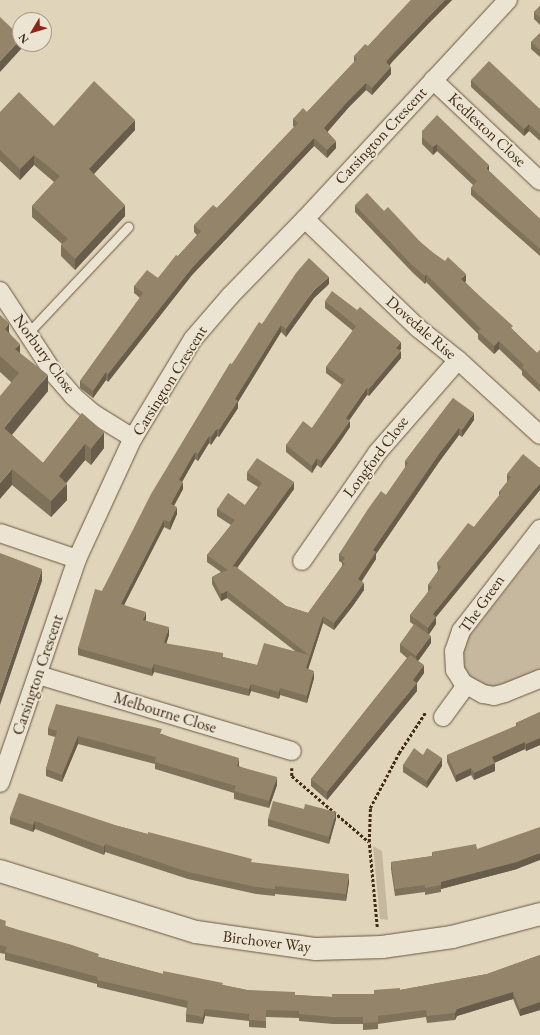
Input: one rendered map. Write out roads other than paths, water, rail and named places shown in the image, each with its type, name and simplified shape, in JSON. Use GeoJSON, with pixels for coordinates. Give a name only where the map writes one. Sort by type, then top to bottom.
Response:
{"type":"FeatureCollection","features":[{"type":"Feature","properties":{"kind":"street","name":"Carsington Crescent"},"geometry":{"type":"LineString","coordinates":[[0,782],[77,559],[133,438],[193,339],[231,295],[305,219],[508,0]]}},
{"type":"Feature","properties":{"kind":"street","name":"Kedleston Close"},"geometry":{"type":"LineString","coordinates":[[433,80],[540,181]]}},
{"type":"Feature","properties":{"kind":"street","name":"Dovedale Rise"},"geometry":{"type":"LineString","coordinates":[[305,219],[418,328],[458,360],[540,434]]}},
{"type":"Feature","properties":{"kind":"street","name":"Norbury Close"},"geometry":{"type":"LineString","coordinates":[[0,291],[55,374],[73,396],[94,414],[133,438]]}},
{"type":"Feature","properties":{"kind":"street","name":"Longford Close"},"geometry":{"type":"LineString","coordinates":[[302,561],[377,453],[458,360]]}},
{"type":"Feature","properties":{"kind":"street","name":"The Green"},"geometry":{"type":"LineString","coordinates":[[466,685],[455,670],[454,651],[460,631],[540,530]]}},
{"type":"Feature","properties":{"kind":"street"},"geometry":{"type":"LineString","coordinates":[[0,533],[77,559]]}},
{"type":"Feature","properties":{"kind":"street","name":"Melbourne Close"},"geometry":{"type":"LineString","coordinates":[[38,675],[292,751]]}},
{"type":"Feature","properties":{"kind":"street"},"geometry":{"type":"LineString","coordinates":[[435,713],[466,685],[472,690],[494,696],[540,679]]}},
{"type":"Feature","properties":{"kind":"street","name":"Birchover Way"},"geometry":{"type":"LineString","coordinates":[[0,871],[196,932],[316,949],[382,946],[452,937],[540,914]]}},
{"type":"Feature","properties":{"kind":"lane"},"geometry":{"type":"LineString","coordinates":[[28,333],[128,227]]}}]}
